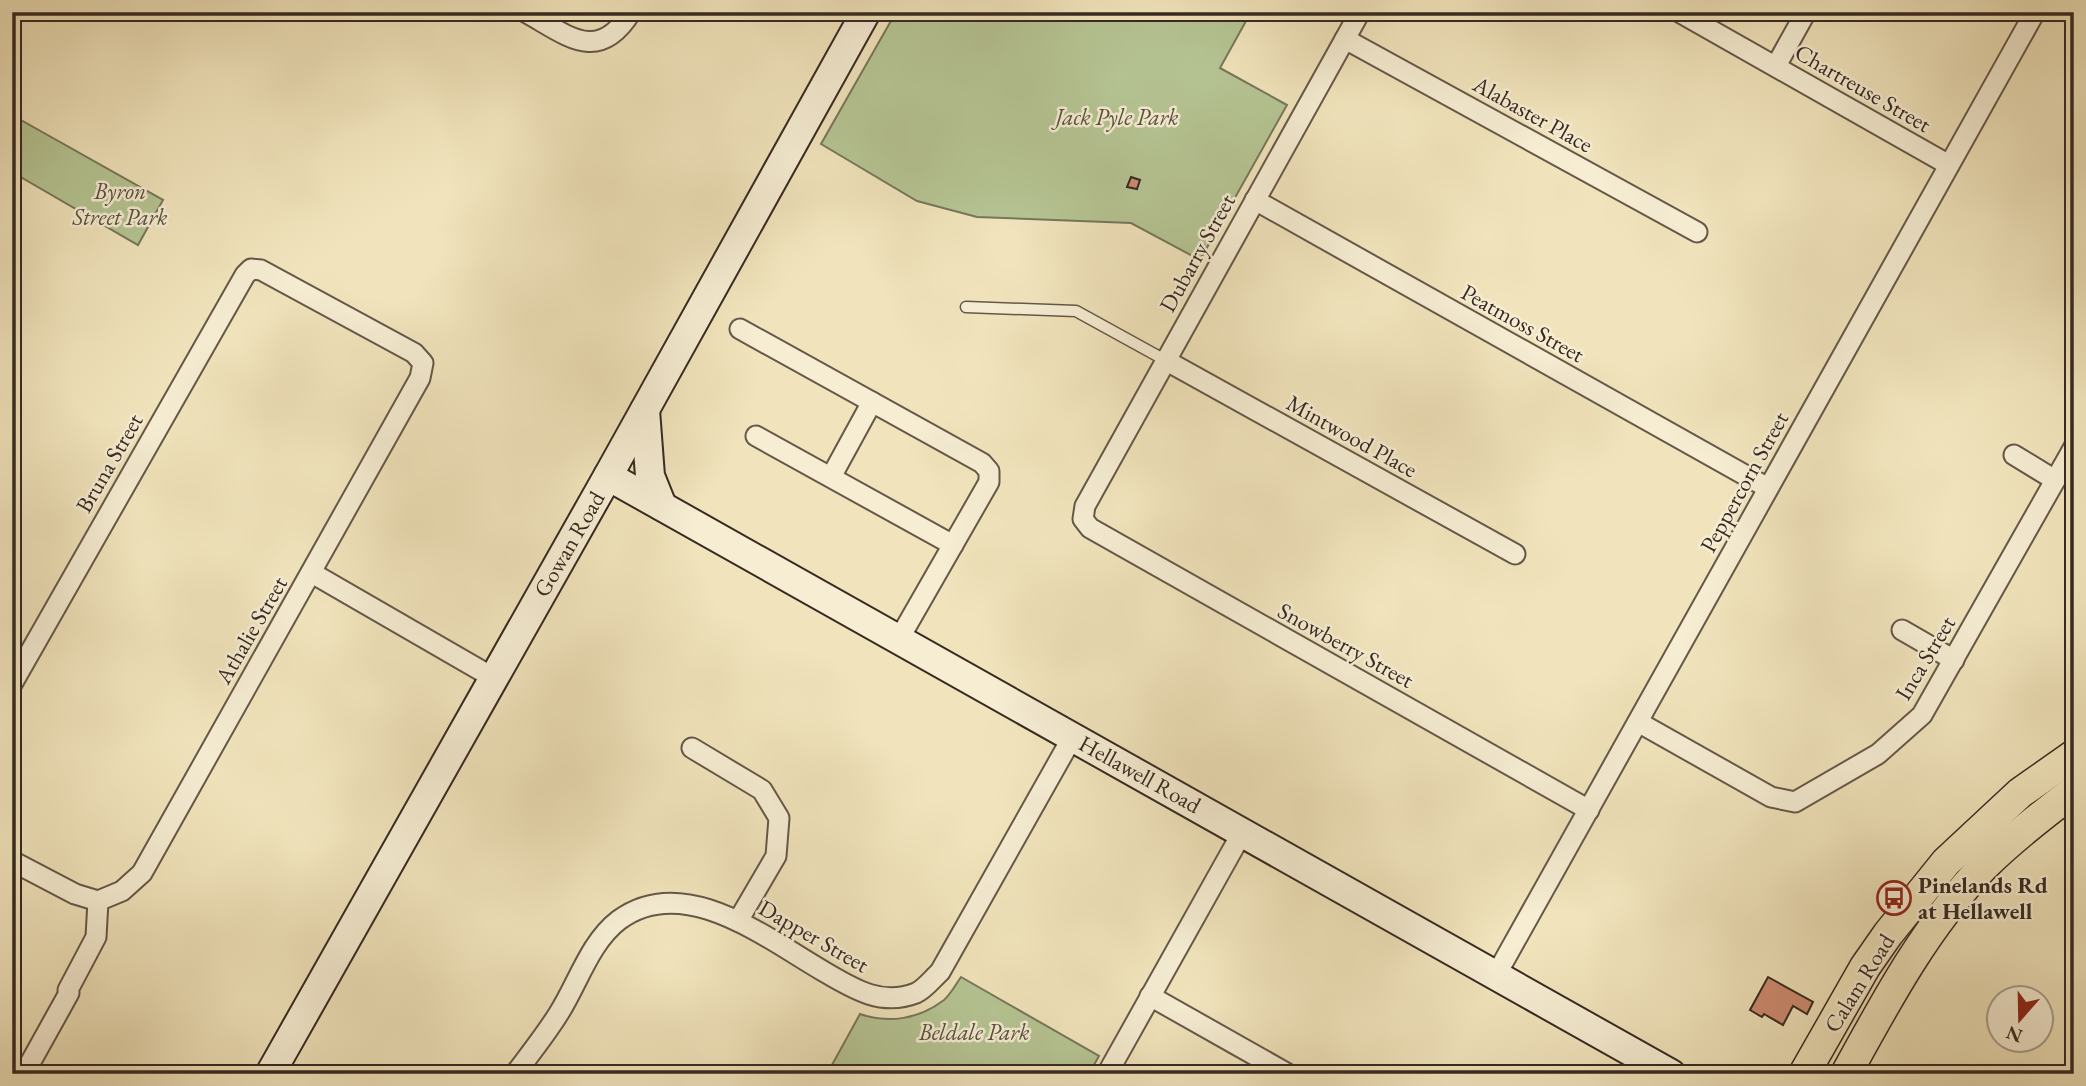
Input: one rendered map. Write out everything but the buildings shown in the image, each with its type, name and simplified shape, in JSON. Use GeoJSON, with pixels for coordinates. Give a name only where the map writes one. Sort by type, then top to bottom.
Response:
{"type":"FeatureCollection","features":[{"type":"Feature","properties":{"kind":"main road","name":"Calam Road"},"geometry":{"type":"LineString","coordinates":[[1804,1074],[1865,967],[1946,862],[2020,793],[2074,755]]}},
{"type":"Feature","properties":{"kind":"main road"},"geometry":{"type":"LineString","coordinates":[[1846,1074],[1888,995],[1948,909],[1982,868],[2020,831],[2074,791]]}},
{"type":"Feature","properties":{"kind":"main road"},"geometry":{"type":"LineString","coordinates":[[1855,1074],[1864,1041]]}},
{"type":"Feature","properties":{"kind":"street"},"geometry":{"type":"LineString","coordinates":[[525,12],[573,38],[589,42],[603,41],[621,29],[631,12]]}},
{"type":"Feature","properties":{"kind":"street","name":"Gowan Road"},"geometry":{"type":"LineString","coordinates":[[270,1074],[866,12]]}},
{"type":"Feature","properties":{"kind":"street","name":"Dubarry Street"},"geometry":{"type":"LineString","coordinates":[[1083,519],[1084,506],[1360,12]]}},
{"type":"Feature","properties":{"kind":"street","name":"Chartreuse Street"},"geometry":{"type":"LineString","coordinates":[[1679,12],[1949,165]]}},
{"type":"Feature","properties":{"kind":"street"},"geometry":{"type":"LineString","coordinates":[[1776,66],[1806,12]]}},
{"type":"Feature","properties":{"kind":"street","name":"Peppercorn Street"},"geometry":{"type":"LineString","coordinates":[[1496,975],[2035,12]]}},
{"type":"Feature","properties":{"kind":"street","name":"Alabaster Place"},"geometry":{"type":"LineString","coordinates":[[1345,39],[1696,232]]}},
{"type":"Feature","properties":{"kind":"street","name":"Peatmoss Street"},"geometry":{"type":"LineString","coordinates":[[1255,200],[1768,488]]}},
{"type":"Feature","properties":{"kind":"street","name":"Bruna Street"},"geometry":{"type":"LineString","coordinates":[[12,684],[245,275],[251,269],[261,270],[414,353],[423,363]]}},
{"type":"Feature","properties":{"kind":"street"},"geometry":{"type":"LineString","coordinates":[[740,329],[982,463],[989,471],[989,482],[899,639]]}},
{"type":"Feature","properties":{"kind":"street","name":"Mintwood Place"},"geometry":{"type":"LineString","coordinates":[[1165,360],[1516,554]]}},
{"type":"Feature","properties":{"kind":"street","name":"Athalie Street"},"geometry":{"type":"LineString","coordinates":[[97,901],[122,891],[142,873],[420,378],[423,363]]}},
{"type":"Feature","properties":{"kind":"street"},"geometry":{"type":"LineString","coordinates":[[831,477],[872,402]]}},
{"type":"Feature","properties":{"kind":"street"},"geometry":{"type":"LineString","coordinates":[[645,409],[650,476],[662,506]]}},
{"type":"Feature","properties":{"kind":"street"},"geometry":{"type":"LineString","coordinates":[[757,436],[953,545]]}},
{"type":"Feature","properties":{"kind":"street","name":"Inca Street"},"geometry":{"type":"LineString","coordinates":[[1639,722],[1771,797],[1795,802],[1878,754],[1922,715],[2074,447]]}},
{"type":"Feature","properties":{"kind":"street"},"geometry":{"type":"LineString","coordinates":[[2014,455],[2055,480]]}},
{"type":"Feature","properties":{"kind":"street","name":"Hellawell Road"},"geometry":{"type":"LineString","coordinates":[[608,476],[1671,1074]]}},
{"type":"Feature","properties":{"kind":"street","name":"Snowberry Street"},"geometry":{"type":"LineString","coordinates":[[1083,519],[1090,528],[1588,810]]}},
{"type":"Feature","properties":{"kind":"street"},"geometry":{"type":"LineString","coordinates":[[312,573],[492,677]]}},
{"type":"Feature","properties":{"kind":"street"},"geometry":{"type":"LineString","coordinates":[[1902,630],[1954,660]]}},
{"type":"Feature","properties":{"kind":"street","name":"Dapper Street"},"geometry":{"type":"LineString","coordinates":[[516,1074],[559,1013],[600,938],[620,920],[649,905],[676,902],[709,909],[738,921],[859,992],[887,999],[918,992],[940,972],[1073,736]]}},
{"type":"Feature","properties":{"kind":"street"},"geometry":{"type":"LineString","coordinates":[[692,748],[762,790],[779,818],[776,856],[738,921]]}},
{"type":"Feature","properties":{"kind":"street"},"geometry":{"type":"LineString","coordinates":[[1107,1074],[1243,831]]}},
{"type":"Feature","properties":{"kind":"street"},"geometry":{"type":"LineString","coordinates":[[12,861],[75,894],[97,901],[96,937],[68,990],[69,993],[24,1074]]}},
{"type":"Feature","properties":{"kind":"street"},"geometry":{"type":"LineString","coordinates":[[1150,996],[1288,1074]]}},
{"type":"Feature","properties":{"kind":"lane"},"geometry":{"type":"LineString","coordinates":[[966,307],[1076,311],[1165,360]]}},
{"type":"Feature","properties":{"kind":"green space","name":"Jack Pyle Park"},"geometry":{"type":"Polygon","coordinates":[[[896,12],[1251,12],[1220,68],[1287,105],[1200,260],[1131,223],[977,217],[917,201],[821,144],[896,12]]]}},
{"type":"Feature","properties":{"kind":"green space","name":"Byron Street Park"},"geometry":{"type":"Polygon","coordinates":[[[12,115],[163,200],[138,245],[12,172],[12,115]]]}},
{"type":"Feature","properties":{"kind":"green space","name":"Beldale Park"},"geometry":{"type":"Polygon","coordinates":[[[961,977],[1099,1056],[1089,1074],[827,1074],[860,1014],[893,1019],[924,1012],[944,1000],[961,977]]]}},
{"type":"Feature","properties":{"kind":"place","name":"Pinelands Rd at Hellawell"},"geometry":{"type":"Point","coordinates":[1894,898]}}]}
